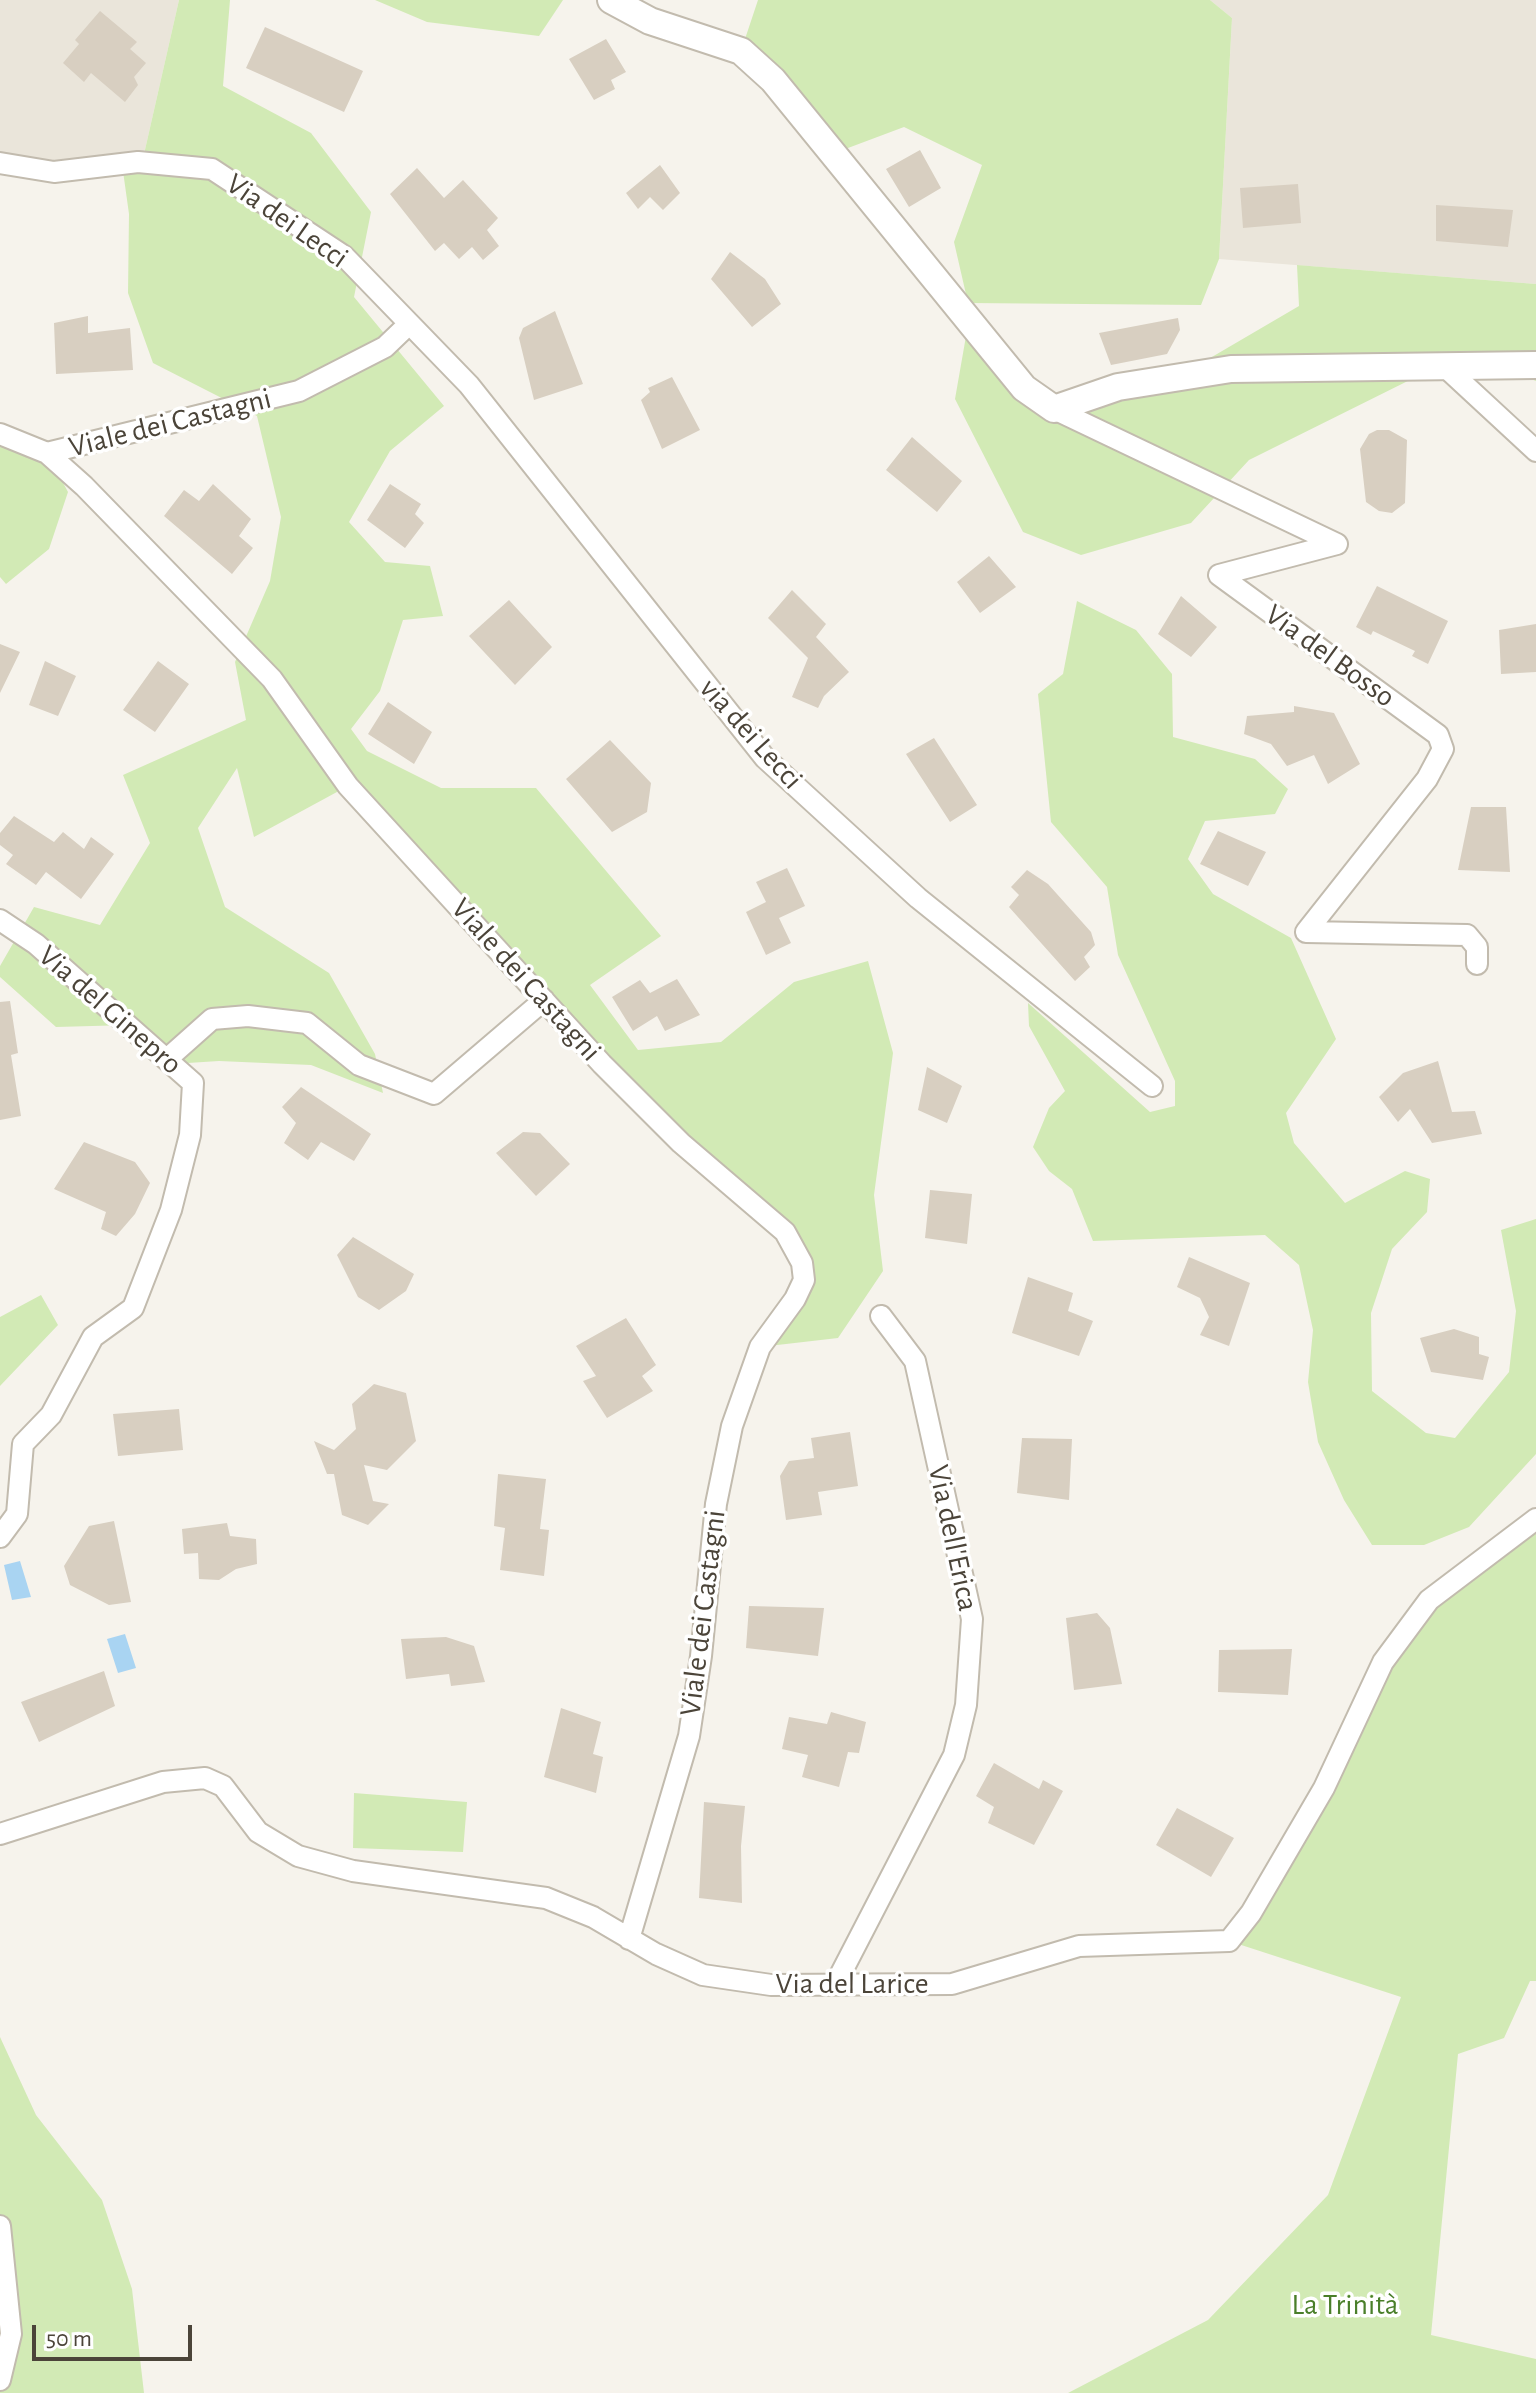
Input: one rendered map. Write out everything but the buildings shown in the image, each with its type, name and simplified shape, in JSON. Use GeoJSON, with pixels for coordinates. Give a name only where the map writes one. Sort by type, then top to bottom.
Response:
{"type":"FeatureCollection","features":[{"type":"Feature","properties":{"kind":"street"},"geometry":{"type":"LineString","coordinates":[[611,0],[650,21],[741,51],[773,80],[1024,388],[1054,409],[1118,387],[1231,369],[1536,365]]}},
{"type":"Feature","properties":{"kind":"street","name":"Via dei Lecci"},"geometry":{"type":"LineString","coordinates":[[0,163],[54,172],[138,162],[212,169],[344,256],[409,324]]}},
{"type":"Feature","properties":{"kind":"street","name":"Viale dei Castagni"},"geometry":{"type":"LineString","coordinates":[[47,453],[299,391],[385,347],[409,324]]}},
{"type":"Feature","properties":{"kind":"street","name":"via dei Lecci"},"geometry":{"type":"LineString","coordinates":[[409,324],[469,385],[765,758],[918,898],[1152,1086]]}},
{"type":"Feature","properties":{"kind":"street"},"geometry":{"type":"LineString","coordinates":[[1442,364],[1536,451]]}},
{"type":"Feature","properties":{"kind":"street","name":"Via del Bosso"},"geometry":{"type":"LineString","coordinates":[[1054,409],[1337,544],[1219,575],[1438,735],[1443,749],[1427,779],[1306,932],[1467,935],[1477,947],[1477,964]]}},
{"type":"Feature","properties":{"kind":"street"},"geometry":{"type":"LineString","coordinates":[[0,434],[47,453]]}},
{"type":"Feature","properties":{"kind":"street","name":"Viale dei Castagni"},"geometry":{"type":"LineString","coordinates":[[47,453],[84,486],[272,679],[348,786],[602,1064],[681,1143],[785,1232],[802,1263],[804,1280],[795,1299],[760,1347],[732,1426],[716,1504],[701,1656],[689,1736],[629,1939]]}},
{"type":"Feature","properties":{"kind":"street","name":"Via del Ginepro"},"geometry":{"type":"LineString","coordinates":[[0,920],[36,944],[193,1083],[190,1135],[171,1210],[133,1308],[93,1337],[51,1415],[23,1444],[17,1514],[0,1537]]}},
{"type":"Feature","properties":{"kind":"street"},"geometry":{"type":"LineString","coordinates":[[167,1059],[212,1019],[248,1016],[307,1023],[359,1065],[434,1094],[544,1000]]}},
{"type":"Feature","properties":{"kind":"street","name":"Via dell'Erica"},"geometry":{"type":"LineString","coordinates":[[836,1983],[954,1755],[966,1705],[972,1619],[915,1361],[881,1316]]}},
{"type":"Feature","properties":{"kind":"street","name":"Via del Larice"},"geometry":{"type":"LineString","coordinates":[[0,1834],[163,1782],[205,1778],[223,1786],[258,1832],[298,1856],[353,1871],[546,1898],[593,1917],[629,1939],[703,1975],[771,1985],[952,1984],[1079,1946],[1229,1941],[1251,1913],[1324,1788],[1383,1662],[1429,1600],[1536,1519]]}},
{"type":"Feature","properties":{"kind":"street"},"geometry":{"type":"LineString","coordinates":[[0,2226],[11,2334],[0,2380]]}},
{"type":"Feature","properties":{"kind":"shaded area"},"geometry":{"type":"Polygon","coordinates":[[[0,0],[179,0],[142,163],[54,172],[0,160],[0,0]]]}},
{"type":"Feature","properties":{"kind":"shaded area"},"geometry":{"type":"Polygon","coordinates":[[[1210,0],[1536,0],[1536,284],[1219,259],[1232,18],[1210,0]]]}},
{"type":"Feature","properties":{"kind":"green space"},"geometry":{"type":"Polygon","coordinates":[[[179,0],[230,0],[223,86],[311,133],[371,212],[354,297],[444,406],[390,451],[349,522],[385,562],[430,566],[443,616],[403,620],[380,691],[351,729],[367,751],[441,788],[536,788],[661,936],[590,985],[638,1050],[721,1042],[794,982],[868,961],[893,1053],[874,1195],[883,1271],[838,1338],[760,1347],[802,1263],[681,1143],[348,786],[254,837],[237,768],[198,828],[225,907],[329,973],[375,1054],[383,1093],[311,1065],[219,1061],[172,1064],[129,1025],[56,1027],[0,977],[0,966],[34,907],[100,925],[150,843],[123,775],[246,720],[235,662],[270,581],[281,517],[257,416],[153,363],[128,293],[129,214],[122,164],[142,163],[179,0]]]}},
{"type":"Feature","properties":{"kind":"green space"},"geometry":{"type":"Polygon","coordinates":[[[375,0],[563,0],[539,36],[427,22],[375,0]]]}},
{"type":"Feature","properties":{"kind":"green space"},"geometry":{"type":"Polygon","coordinates":[[[758,0],[1210,0],[1232,18],[1219,259],[1201,305],[968,303],[954,242],[982,165],[904,127],[832,154],[741,51],[758,0]]]}},
{"type":"Feature","properties":{"kind":"green space"},"geometry":{"type":"Polygon","coordinates":[[[1297,265],[1536,284],[1536,381],[1490,364],[1442,364],[1249,460],[1191,523],[1081,555],[1023,532],[955,399],[969,319],[1065,414],[1176,378],[1299,306],[1297,265]]]}},
{"type":"Feature","properties":{"kind":"green space"},"geometry":{"type":"Polygon","coordinates":[[[0,434],[47,453],[68,492],[49,549],[6,584],[0,577],[0,434]]]}},
{"type":"Feature","properties":{"kind":"green space"},"geometry":{"type":"Polygon","coordinates":[[[1077,601],[1136,630],[1172,674],[1173,737],[1255,759],[1288,789],[1275,814],[1205,821],[1188,859],[1213,894],[1291,938],[1336,1039],[1286,1113],[1294,1143],[1345,1203],[1405,1171],[1430,1179],[1427,1212],[1392,1249],[1371,1313],[1372,1391],[1426,1433],[1455,1438],[1509,1372],[1516,1311],[1501,1230],[1536,1219],[1536,1454],[1469,1527],[1424,1545],[1372,1545],[1344,1500],[1318,1442],[1308,1382],[1313,1330],[1299,1265],[1265,1235],[1093,1241],[1072,1189],[1049,1171],[1033,1147],[1049,1108],[1065,1091],[1029,1026],[1028,1003],[1150,1112],[1175,1106],[1175,1081],[1118,955],[1107,887],[1051,822],[1038,694],[1063,674],[1077,601]]]}},
{"type":"Feature","properties":{"kind":"green space"},"geometry":{"type":"Polygon","coordinates":[[[41,1295],[58,1325],[0,1386],[0,1317],[41,1295]]]}},
{"type":"Feature","properties":{"kind":"green space","name":"La Trinità"},"geometry":{"type":"Polygon","coordinates":[[[1536,1519],[1536,1981],[1530,1981],[1504,2038],[1458,2054],[1431,2335],[1536,2359],[1536,2393],[1068,2393],[1208,2320],[1328,2195],[1401,1997],[1229,1941],[1383,1662],[1436,1595],[1536,1519]]]}},
{"type":"Feature","properties":{"kind":"green space"},"geometry":{"type":"Polygon","coordinates":[[[354,1793],[467,1802],[463,1852],[353,1848],[354,1793]]]}},
{"type":"Feature","properties":{"kind":"green space"},"geometry":{"type":"Polygon","coordinates":[[[0,2037],[36,2115],[102,2200],[132,2289],[144,2393],[0,2393],[0,2037]]]}},
{"type":"Feature","properties":{"kind":"water"},"geometry":{"type":"Polygon","coordinates":[[[20,1561],[31,1597],[12,1600],[4,1565],[20,1561]]]}},
{"type":"Feature","properties":{"kind":"water"},"geometry":{"type":"Polygon","coordinates":[[[125,1634],[136,1668],[118,1673],[107,1639],[125,1634]]]}}]}
